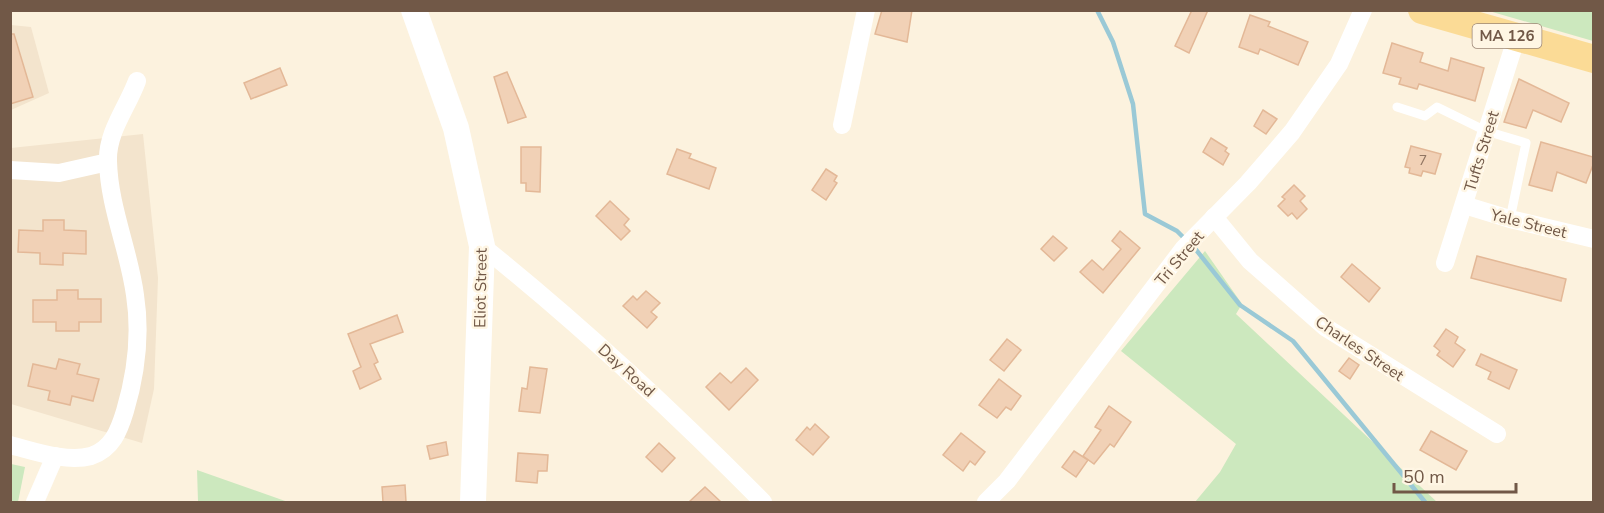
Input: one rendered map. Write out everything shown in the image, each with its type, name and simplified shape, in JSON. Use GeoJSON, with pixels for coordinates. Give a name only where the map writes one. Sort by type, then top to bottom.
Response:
{"type":"FeatureCollection","features":[{"type":"Feature","properties":{"kind":"main road","name":"MA 126"},"geometry":{"type":"LineString","coordinates":[[1422,10],[1516,39],[1593,58]]}},
{"type":"Feature","properties":{"kind":"street","name":"Eliot Street"},"geometry":{"type":"LineString","coordinates":[[414,10],[456,128],[482,246],[473,502]]}},
{"type":"Feature","properties":{"kind":"street"},"geometry":{"type":"LineString","coordinates":[[842,125],[866,10]]}},
{"type":"Feature","properties":{"kind":"street","name":"Tri Street"},"geometry":{"type":"LineString","coordinates":[[986,502],[1035,445],[1189,243],[1292,132],[1323,89],[1351,42],[1363,10]]}},
{"type":"Feature","properties":{"kind":"street","name":"Tufts Street"},"geometry":{"type":"LineString","coordinates":[[1444,263],[1516,39]]}},
{"type":"Feature","properties":{"kind":"street"},"geometry":{"type":"LineString","coordinates":[[10,445],[55,456],[89,456],[106,449],[119,432],[135,366],[135,295],[116,220],[108,162],[114,130],[129,104],[137,81]]}},
{"type":"Feature","properties":{"kind":"street"},"geometry":{"type":"LineString","coordinates":[[10,171],[59,173],[108,162]]}},
{"type":"Feature","properties":{"kind":"street","name":"Yale Street"},"geometry":{"type":"LineString","coordinates":[[1464,204],[1510,219],[1593,239]]}},
{"type":"Feature","properties":{"kind":"street","name":"Charles Street"},"geometry":{"type":"LineString","coordinates":[[1214,217],[1250,261],[1325,327],[1497,434]]}},
{"type":"Feature","properties":{"kind":"street","name":"Day Road"},"geometry":{"type":"LineString","coordinates":[[482,246],[560,308],[646,386],[763,502]]}},
{"type":"Feature","properties":{"kind":"street"},"geometry":{"type":"LineString","coordinates":[[35,502],[55,456]]}},
{"type":"Feature","properties":{"kind":"lane"},"geometry":{"type":"LineString","coordinates":[[1397,107],[1425,116],[1437,107],[1486,131],[1526,143],[1510,219]]}},
{"type":"Feature","properties":{"kind":"shaded area"},"geometry":{"type":"Polygon","coordinates":[[[11,25],[31,27],[49,93],[11,110],[11,25]]]}},
{"type":"Feature","properties":{"kind":"shaded area"},"geometry":{"type":"Polygon","coordinates":[[[143,134],[158,278],[154,389],[142,443],[11,404],[11,148],[143,134]]]}},
{"type":"Feature","properties":{"kind":"green space"},"geometry":{"type":"Polygon","coordinates":[[[1489,11],[1593,11],[1593,41],[1489,11]]]}},
{"type":"Feature","properties":{"kind":"green space"},"geometry":{"type":"Polygon","coordinates":[[[1205,251],[1242,304],[1236,314],[1437,502],[1195,502],[1220,472],[1236,444],[1121,351],[1205,251]]]}},
{"type":"Feature","properties":{"kind":"green space"},"geometry":{"type":"Polygon","coordinates":[[[11,464],[25,467],[18,502],[11,502],[11,464]]]}},
{"type":"Feature","properties":{"kind":"green space"},"geometry":{"type":"Polygon","coordinates":[[[197,470],[288,502],[198,502],[197,470]]]}},
{"type":"Feature","properties":{"kind":"building"},"geometry":{"type":"Polygon","coordinates":[[[882,10],[912,10],[907,42],[875,34],[882,10]]]}},
{"type":"Feature","properties":{"kind":"building"},"geometry":{"type":"Polygon","coordinates":[[[1192,10],[1208,10],[1189,53],[1175,46],[1192,10]]]}},
{"type":"Feature","properties":{"kind":"building"},"geometry":{"type":"Polygon","coordinates":[[[1250,15],[1270,22],[1268,26],[1308,42],[1298,65],[1260,49],[1258,54],[1239,47],[1250,15]]]}},
{"type":"Feature","properties":{"kind":"building"},"geometry":{"type":"Polygon","coordinates":[[[10,34],[14,34],[33,97],[10,104],[10,34]]]}},
{"type":"Feature","properties":{"kind":"building"},"geometry":{"type":"Polygon","coordinates":[[[1392,43],[1423,53],[1420,62],[1448,71],[1451,58],[1484,68],[1475,101],[1419,84],[1417,89],[1399,84],[1401,78],[1383,73],[1392,43]]]}},
{"type":"Feature","properties":{"kind":"building"},"geometry":{"type":"Polygon","coordinates":[[[280,68],[287,85],[251,99],[244,83],[280,68]]]}},
{"type":"Feature","properties":{"kind":"building"},"geometry":{"type":"Polygon","coordinates":[[[507,72],[526,117],[508,123],[494,77],[507,72]]]}},
{"type":"Feature","properties":{"kind":"building"},"geometry":{"type":"Polygon","coordinates":[[[1519,79],[1569,103],[1561,122],[1533,110],[1526,128],[1504,122],[1519,79]]]}},
{"type":"Feature","properties":{"kind":"building"},"geometry":{"type":"Polygon","coordinates":[[[1263,110],[1277,119],[1266,134],[1254,126],[1263,110]]]}},
{"type":"Feature","properties":{"kind":"building"},"geometry":{"type":"Polygon","coordinates":[[[1211,138],[1227,148],[1225,151],[1229,154],[1223,165],[1203,152],[1211,138]]]}},
{"type":"Feature","properties":{"kind":"building"},"geometry":{"type":"Polygon","coordinates":[[[1541,142],[1593,157],[1593,165],[1586,183],[1557,172],[1552,191],[1529,185],[1541,142]]]}},
{"type":"Feature","properties":{"kind":"building"},"geometry":{"type":"Polygon","coordinates":[[[1411,146],[1441,154],[1435,174],[1423,171],[1421,176],[1409,173],[1410,168],[1405,167],[1411,146]]]}},
{"type":"Feature","properties":{"kind":"building"},"geometry":{"type":"Polygon","coordinates":[[[521,147],[541,147],[540,192],[526,191],[526,183],[521,183],[521,147]]]}},
{"type":"Feature","properties":{"kind":"building"},"geometry":{"type":"Polygon","coordinates":[[[677,149],[691,154],[689,158],[716,168],[709,189],[667,174],[677,149]]]}},
{"type":"Feature","properties":{"kind":"building"},"geometry":{"type":"Polygon","coordinates":[[[826,169],[837,176],[834,181],[837,183],[826,200],[812,190],[826,169]]]}},
{"type":"Feature","properties":{"kind":"building"},"geometry":{"type":"Polygon","coordinates":[[[1294,185],[1305,196],[1300,201],[1307,209],[1297,219],[1292,213],[1288,216],[1278,206],[1285,199],[1282,197],[1294,185]]]}},
{"type":"Feature","properties":{"kind":"building"},"geometry":{"type":"Polygon","coordinates":[[[610,201],[629,219],[624,225],[630,231],[621,240],[596,216],[610,201]]]}},
{"type":"Feature","properties":{"kind":"building"},"geometry":{"type":"Polygon","coordinates":[[[43,220],[64,220],[64,230],[86,231],[86,254],[63,253],[63,265],[40,264],[40,253],[18,252],[19,230],[43,231],[43,220]]]}},
{"type":"Feature","properties":{"kind":"building"},"geometry":{"type":"Polygon","coordinates":[[[1120,231],[1140,248],[1103,293],[1080,272],[1092,260],[1103,270],[1121,249],[1112,241],[1120,231]]]}},
{"type":"Feature","properties":{"kind":"building"},"geometry":{"type":"Polygon","coordinates":[[[1053,236],[1067,248],[1054,261],[1041,249],[1053,236]]]}},
{"type":"Feature","properties":{"kind":"building"},"geometry":{"type":"Polygon","coordinates":[[[1477,256],[1566,279],[1561,301],[1471,278],[1477,256]]]}},
{"type":"Feature","properties":{"kind":"building"},"geometry":{"type":"Polygon","coordinates":[[[1352,264],[1380,288],[1369,302],[1341,277],[1352,264]]]}},
{"type":"Feature","properties":{"kind":"building"},"geometry":{"type":"Polygon","coordinates":[[[57,290],[78,290],[78,299],[101,299],[101,322],[79,322],[79,331],[56,331],[56,322],[33,322],[33,300],[57,300],[57,290]]]}},
{"type":"Feature","properties":{"kind":"building"},"geometry":{"type":"Polygon","coordinates":[[[646,291],[660,303],[651,312],[657,317],[647,328],[623,306],[633,296],[637,300],[646,291]]]}},
{"type":"Feature","properties":{"kind":"building"},"geometry":{"type":"Polygon","coordinates":[[[397,315],[403,332],[370,344],[378,362],[374,364],[381,379],[360,389],[353,371],[361,367],[348,334],[397,315]]]}},
{"type":"Feature","properties":{"kind":"building"},"geometry":{"type":"Polygon","coordinates":[[[1446,329],[1458,337],[1455,343],[1465,350],[1453,367],[1437,355],[1440,351],[1434,346],[1446,329]]]}},
{"type":"Feature","properties":{"kind":"building"},"geometry":{"type":"Polygon","coordinates":[[[1007,339],[1021,350],[1004,371],[990,360],[1007,339]]]}},
{"type":"Feature","properties":{"kind":"building"},"geometry":{"type":"Polygon","coordinates":[[[1481,354],[1517,370],[1509,389],[1488,379],[1491,372],[1476,365],[1481,354]]]}},
{"type":"Feature","properties":{"kind":"building"},"geometry":{"type":"Polygon","coordinates":[[[1349,358],[1359,365],[1350,379],[1339,371],[1349,358]]]}},
{"type":"Feature","properties":{"kind":"building"},"geometry":{"type":"Polygon","coordinates":[[[59,359],[80,364],[77,374],[99,379],[93,401],[72,396],[70,405],[48,400],[50,391],[28,386],[33,364],[56,369],[59,359]]]}},
{"type":"Feature","properties":{"kind":"building"},"geometry":{"type":"Polygon","coordinates":[[[530,367],[547,369],[540,413],[519,411],[522,388],[527,389],[530,367]]]}},
{"type":"Feature","properties":{"kind":"building"},"geometry":{"type":"Polygon","coordinates":[[[746,368],[758,380],[729,410],[706,387],[720,373],[731,383],[746,368]]]}},
{"type":"Feature","properties":{"kind":"building"},"geometry":{"type":"Polygon","coordinates":[[[999,379],[1021,396],[1011,410],[1006,407],[997,418],[979,405],[999,379]]]}},
{"type":"Feature","properties":{"kind":"building"},"geometry":{"type":"Polygon","coordinates":[[[1109,406],[1131,422],[1114,447],[1110,444],[1094,464],[1083,456],[1101,430],[1095,427],[1109,406]]]}},
{"type":"Feature","properties":{"kind":"building"},"geometry":{"type":"Polygon","coordinates":[[[815,424],[829,437],[813,455],[796,440],[807,427],[810,430],[815,424]]]}},
{"type":"Feature","properties":{"kind":"building"},"geometry":{"type":"Polygon","coordinates":[[[1431,431],[1467,451],[1456,470],[1420,450],[1431,431]]]}},
{"type":"Feature","properties":{"kind":"building"},"geometry":{"type":"Polygon","coordinates":[[[961,433],[985,452],[975,465],[970,461],[963,471],[943,455],[961,433]]]}},
{"type":"Feature","properties":{"kind":"building"},"geometry":{"type":"Polygon","coordinates":[[[446,442],[448,455],[430,459],[427,446],[446,442]]]}},
{"type":"Feature","properties":{"kind":"building"},"geometry":{"type":"Polygon","coordinates":[[[659,443],[675,458],[662,472],[646,457],[659,443]]]}},
{"type":"Feature","properties":{"kind":"building"},"geometry":{"type":"Polygon","coordinates":[[[1074,451],[1088,460],[1076,477],[1062,467],[1074,451]]]}},
{"type":"Feature","properties":{"kind":"building"},"geometry":{"type":"Polygon","coordinates":[[[518,453],[548,455],[547,471],[538,471],[537,483],[516,481],[518,453]]]}},
{"type":"Feature","properties":{"kind":"building"},"geometry":{"type":"Polygon","coordinates":[[[405,485],[406,502],[383,502],[382,487],[405,485]]]}},
{"type":"Feature","properties":{"kind":"building"},"geometry":{"type":"Polygon","coordinates":[[[705,487],[721,502],[689,502],[705,487]]]}},
{"type":"Feature","properties":{"kind":"waterway"},"geometry":{"type":"LineString","coordinates":[[1097,10],[1113,42],[1133,104],[1145,214],[1177,231],[1187,241]]}},
{"type":"Feature","properties":{"kind":"waterway"},"geometry":{"type":"LineString","coordinates":[[1193,246],[1240,305],[1293,341],[1425,502]]}}]}
